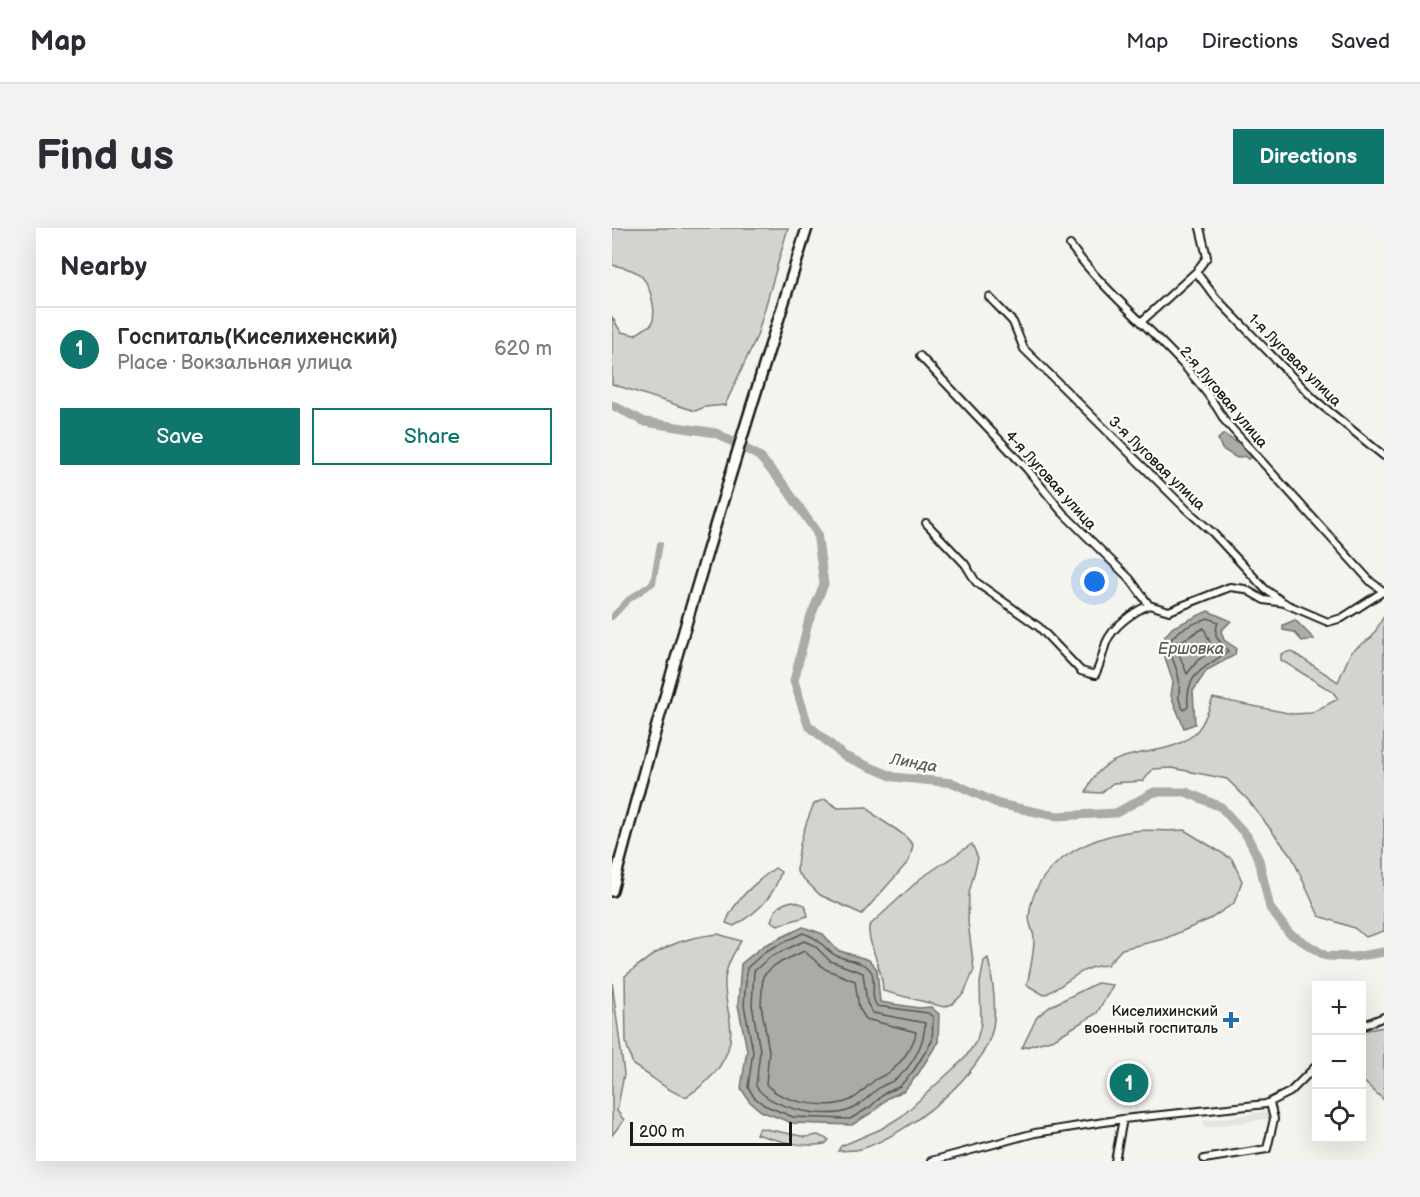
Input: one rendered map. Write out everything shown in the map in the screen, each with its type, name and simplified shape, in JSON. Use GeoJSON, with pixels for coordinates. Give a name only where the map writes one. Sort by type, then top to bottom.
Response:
{"type":"FeatureCollection","features":[{"type":"Feature","properties":{"kind":"main road"},"geometry":{"type":"LineString","coordinates":[[612,891],[648,756],[807,228]]}},
{"type":"Feature","properties":{"kind":"street"},"geometry":{"type":"LineString","coordinates":[[1142,321],[1196,273],[1207,257],[1200,228]]}},
{"type":"Feature","properties":{"kind":"street","name":"2-я Луговая улица"},"geometry":{"type":"LineString","coordinates":[[1071,245],[1086,267],[1142,321],[1205,390],[1225,421],[1371,582],[1384,591]]}},
{"type":"Feature","properties":{"kind":"street","name":"1-я Луговая улица"},"geometry":{"type":"LineString","coordinates":[[1196,273],[1216,298],[1314,399],[1384,456]]}},
{"type":"Feature","properties":{"kind":"street","name":"3-я Луговая улица"},"geometry":{"type":"LineString","coordinates":[[989,297],[1013,322],[1024,349],[1213,533],[1256,581],[1286,603],[1328,622],[1342,618],[1384,591]]}},
{"type":"Feature","properties":{"kind":"street","name":"4-я Луговая улица"},"geometry":{"type":"LineString","coordinates":[[920,356],[1027,469],[1062,512],[1130,579],[1149,605]]}},
{"type":"Feature","properties":{"kind":"street"},"geometry":{"type":"LineString","coordinates":[[926,523],[965,564],[976,582],[1039,627],[1081,671],[1095,675],[1103,661],[1107,642],[1117,628],[1135,611],[1149,605],[1168,611],[1230,587],[1245,589],[1264,600],[1286,603]]}},
{"type":"Feature","properties":{"kind":"street"},"geometry":{"type":"LineString","coordinates":[[1366,1024],[1384,1017]]}},
{"type":"Feature","properties":{"kind":"street"},"geometry":{"type":"LineString","coordinates":[[931,1161],[1035,1133],[1123,1119],[1270,1103],[1290,1092],[1312,1071]]}},
{"type":"Feature","properties":{"kind":"street"},"geometry":{"type":"LineString","coordinates":[[1204,1160],[1267,1149],[1274,1119],[1270,1103]]}},
{"type":"Feature","properties":{"kind":"street"},"geometry":{"type":"LineString","coordinates":[[1116,1161],[1123,1119]]}},
{"type":"Feature","properties":{"kind":"shaded area"},"geometry":{"type":"Polygon","coordinates":[[[612,228],[788,228],[757,336],[725,405],[705,407],[695,411],[612,384],[612,317],[621,332],[635,335],[652,324],[654,313],[649,287],[642,276],[627,268],[612,265],[612,228]]]}},
{"type":"Feature","properties":{"kind":"shaded area"},"geometry":{"type":"Polygon","coordinates":[[[1384,616],[1384,931],[1366,937],[1354,928],[1319,916],[1292,857],[1248,800],[1227,779],[1172,768],[1153,769],[1143,781],[1113,783],[1101,793],[1086,792],[1095,775],[1108,764],[1122,758],[1183,742],[1199,729],[1213,698],[1293,714],[1311,713],[1338,699],[1333,692],[1281,660],[1281,654],[1291,651],[1338,682],[1351,652],[1372,637],[1384,616]]]}},
{"type":"Feature","properties":{"kind":"shaded area"},"geometry":{"type":"Polygon","coordinates":[[[824,799],[838,808],[867,807],[913,845],[909,861],[862,914],[820,895],[797,872],[800,846],[807,821],[814,804],[824,799]]]}},
{"type":"Feature","properties":{"kind":"shaded area"},"geometry":{"type":"Polygon","coordinates":[[[1139,830],[1184,830],[1232,859],[1242,881],[1234,903],[1210,919],[1164,939],[1122,949],[1107,965],[1082,972],[1044,995],[1027,985],[1034,945],[1029,917],[1033,898],[1040,882],[1051,868],[1080,847],[1097,840],[1139,830]]]}},
{"type":"Feature","properties":{"kind":"shaded area"},"geometry":{"type":"Polygon","coordinates":[[[972,844],[978,858],[969,893],[968,922],[974,970],[964,993],[952,1004],[944,1007],[883,991],[881,973],[870,941],[869,926],[921,878],[972,844]]]}},
{"type":"Feature","properties":{"kind":"shaded area"},"geometry":{"type":"Polygon","coordinates":[[[775,868],[781,872],[764,904],[734,926],[726,923],[740,899],[753,885],[775,868]]]}},
{"type":"Feature","properties":{"kind":"shaded area"},"geometry":{"type":"Polygon","coordinates":[[[793,901],[805,905],[808,916],[778,925],[771,921],[779,907],[793,901]]]}},
{"type":"Feature","properties":{"kind":"shaded area"},"geometry":{"type":"Polygon","coordinates":[[[718,934],[741,941],[729,964],[725,980],[731,1034],[729,1046],[713,1075],[686,1097],[665,1087],[633,1065],[626,1043],[625,976],[657,952],[679,942],[718,934]]]}},
{"type":"Feature","properties":{"kind":"shaded area"},"geometry":{"type":"Polygon","coordinates":[[[988,958],[994,993],[994,1019],[987,1045],[975,1064],[940,1101],[899,1131],[861,1149],[838,1151],[841,1146],[881,1129],[902,1116],[965,1058],[977,1040],[981,1024],[980,983],[984,961],[988,958]]]}},
{"type":"Feature","properties":{"kind":"shaded area"},"geometry":{"type":"Polygon","coordinates":[[[612,982],[624,1074],[617,1111],[624,1120],[612,1135],[612,982]]]}},
{"type":"Feature","properties":{"kind":"shaded area"},"geometry":{"type":"Polygon","coordinates":[[[1097,983],[1113,985],[1097,1013],[1054,1039],[1022,1048],[1037,1017],[1051,1006],[1097,983]]]}},
{"type":"Feature","properties":{"kind":"shaded area"},"geometry":{"type":"Polygon","coordinates":[[[1384,1027],[1384,1100],[1366,1084],[1366,1030],[1384,1027]]]}},
{"type":"Feature","properties":{"kind":"shaded area"},"geometry":{"type":"Polygon","coordinates":[[[1271,1111],[1272,1118],[1204,1128],[1203,1121],[1271,1111]]]}},
{"type":"Feature","properties":{"kind":"shaded area"},"geometry":{"type":"Polygon","coordinates":[[[760,1128],[806,1137],[818,1135],[829,1140],[825,1144],[816,1145],[790,1143],[756,1134],[760,1128]]]}},
{"type":"Feature","properties":{"kind":"water"},"geometry":{"type":"Polygon","coordinates":[[[1224,434],[1236,442],[1235,438],[1251,452],[1252,457],[1237,458],[1222,449],[1218,439],[1224,434]]]}},
{"type":"Feature","properties":{"kind":"water","name":"Ершовка"},"geometry":{"type":"Polygon","coordinates":[[[1208,611],[1231,621],[1221,631],[1224,640],[1236,648],[1235,655],[1207,670],[1193,691],[1195,724],[1184,728],[1171,696],[1173,682],[1163,651],[1165,636],[1173,627],[1208,611]]]}},
{"type":"Feature","properties":{"kind":"water"},"geometry":{"type":"Polygon","coordinates":[[[1295,620],[1314,639],[1302,641],[1294,632],[1283,630],[1283,625],[1295,620]]]}},
{"type":"Feature","properties":{"kind":"water"},"geometry":{"type":"Polygon","coordinates":[[[803,927],[823,934],[837,950],[869,960],[877,969],[880,1002],[919,1008],[931,1007],[939,1014],[938,1042],[918,1074],[904,1091],[888,1098],[873,1112],[852,1125],[792,1123],[761,1111],[749,1101],[741,1088],[747,1050],[738,1005],[741,964],[763,946],[803,927]]]}},
{"type":"Feature","properties":{"kind":"waterway","name":"Линда"},"geometry":{"type":"LineString","coordinates":[[612,405],[645,422],[716,433],[759,456],[784,485],[817,533],[824,584],[808,623],[794,681],[808,725],[844,756],[894,777],[953,783],[999,804],[1055,816],[1116,813],[1154,792],[1186,792],[1221,807],[1247,836],[1259,860],[1270,908],[1289,933],[1326,956],[1354,957],[1384,952]]}},
{"type":"Feature","properties":{"kind":"waterway"},"geometry":{"type":"LineString","coordinates":[[612,617],[628,600],[653,583],[660,544]]}},
{"type":"Feature","properties":{"kind":"place","name":"Киселихинский военный госпиталь"},"geometry":{"type":"Point","coordinates":[1231,1020]}},
{"type":"Feature","properties":{"kind":"place","name":"Госпиталь(Киселихенский)"},"geometry":{"type":"Point","coordinates":[1129,1083]}}]}
